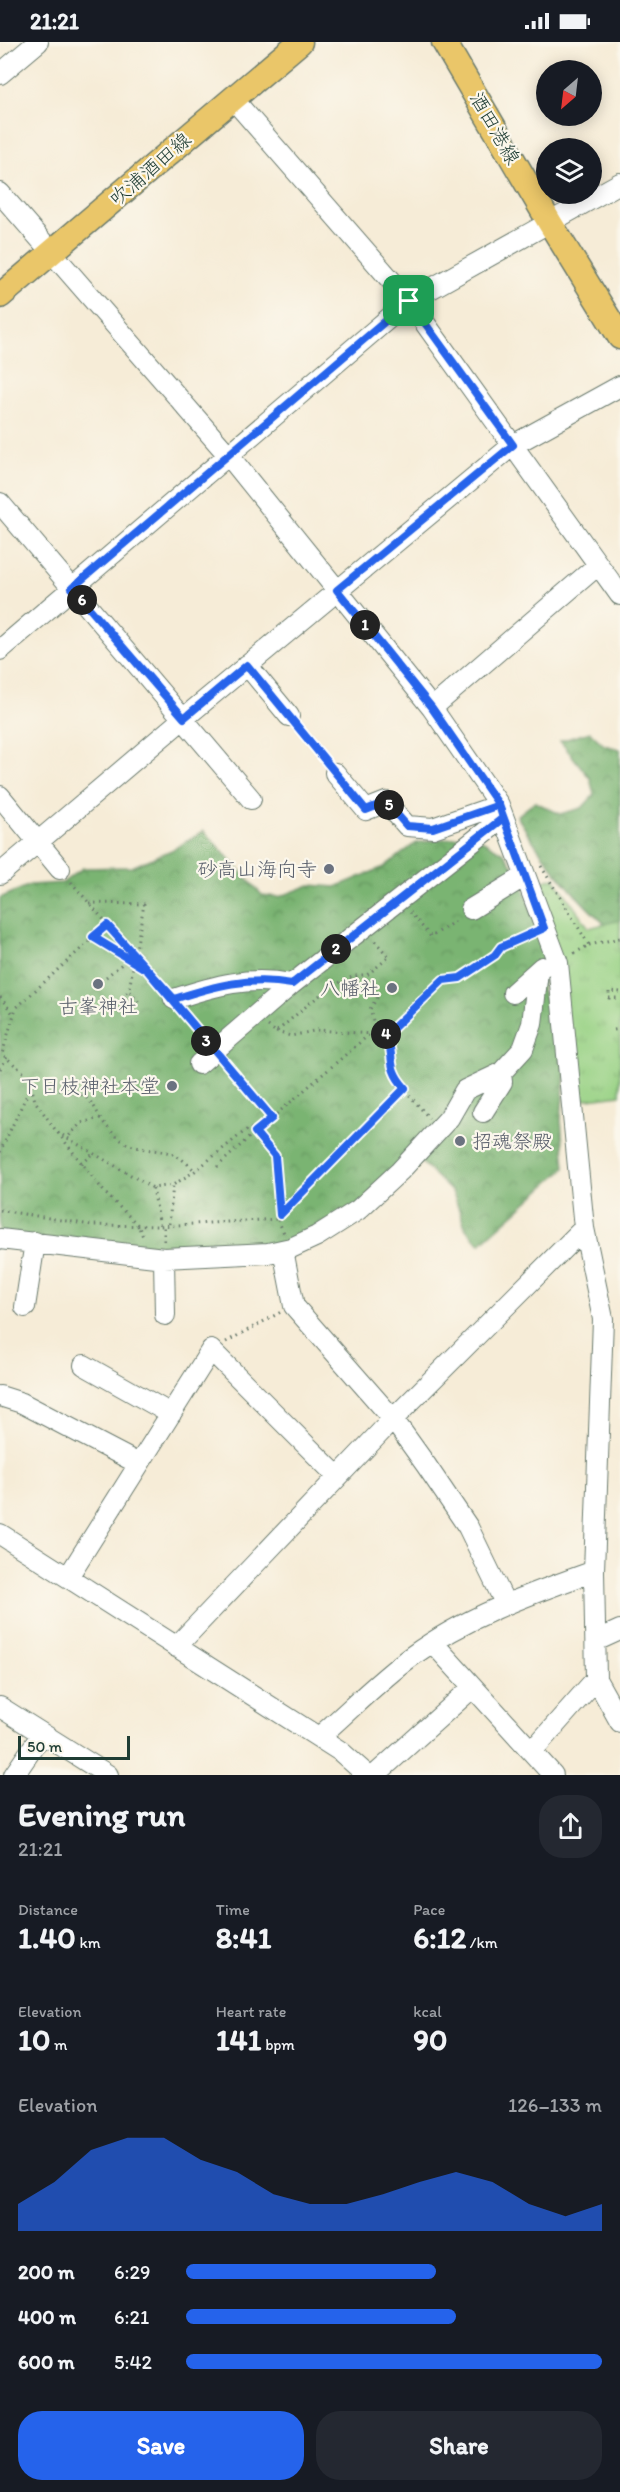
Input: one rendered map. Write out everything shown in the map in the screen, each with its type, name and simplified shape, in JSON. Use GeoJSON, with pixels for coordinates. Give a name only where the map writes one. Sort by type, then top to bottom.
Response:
{"type":"FeatureCollection","features":[{"type":"Feature","properties":{"kind":"main road","name":"吹浦酒田線"},"geometry":{"type":"LineString","coordinates":[[0,296],[300,42]]}},
{"type":"Feature","properties":{"kind":"main road","name":"酒田港線"},"geometry":{"type":"LineString","coordinates":[[444,42],[620,337]]}},
{"type":"Feature","properties":{"kind":"street"},"geometry":{"type":"LineString","coordinates":[[0,74],[38,42]]}},
{"type":"Feature","properties":{"kind":"street"},"geometry":{"type":"LineString","coordinates":[[233,99],[409,301],[620,595]]}},
{"type":"Feature","properties":{"kind":"street"},"geometry":{"type":"LineString","coordinates":[[0,650],[409,301],[620,183]]}},
{"type":"Feature","properties":{"kind":"street"},"geometry":{"type":"LineString","coordinates":[[0,193],[229,456],[432,708],[501,811],[557,960],[568,1048],[584,1228],[611,1319],[594,1571],[598,1640],[596,1679],[620,1722]]}},
{"type":"Feature","properties":{"kind":"street"},"geometry":{"type":"LineString","coordinates":[[0,874],[247,665],[513,445],[620,386]]}},
{"type":"Feature","properties":{"kind":"street"},"geometry":{"type":"LineString","coordinates":[[0,504],[251,799]]}},
{"type":"Feature","properties":{"kind":"street"},"geometry":{"type":"LineString","coordinates":[[432,708],[598,565]]}},
{"type":"Feature","properties":{"kind":"street"},"geometry":{"type":"LineString","coordinates":[[247,665],[289,716]]}},
{"type":"Feature","properties":{"kind":"street"},"geometry":{"type":"LineString","coordinates":[[335,772],[366,810],[386,802],[407,826],[433,828],[501,811]]}},
{"type":"Feature","properties":{"kind":"street"},"geometry":{"type":"LineString","coordinates":[[0,796],[60,869]]}},
{"type":"Feature","properties":{"kind":"street"},"geometry":{"type":"LineString","coordinates":[[199,1064],[292,984],[400,899],[501,811]]}},
{"type":"Feature","properties":{"kind":"street"},"geometry":{"type":"LineString","coordinates":[[471,909],[525,876]]}},
{"type":"Feature","properties":{"kind":"street"},"geometry":{"type":"LineString","coordinates":[[513,993],[538,970],[557,960]]}},
{"type":"Feature","properties":{"kind":"street"},"geometry":{"type":"LineString","coordinates":[[0,1239],[164,1258],[284,1250],[317,1236],[358,1210],[400,1172],[439,1129],[465,1090],[501,1073],[523,1049],[532,1024],[538,970]]}},
{"type":"Feature","properties":{"kind":"street"},"geometry":{"type":"LineString","coordinates":[[174,999],[221,984],[265,979],[292,984]]}},
{"type":"Feature","properties":{"kind":"street"},"geometry":{"type":"LineString","coordinates":[[483,1112],[502,1082],[501,1073]]}},
{"type":"Feature","properties":{"kind":"street"},"geometry":{"type":"LineString","coordinates":[[176,1647],[393,1419],[584,1228]]}},
{"type":"Feature","properties":{"kind":"street"},"geometry":{"type":"LineString","coordinates":[[25,1307],[35,1242]]}},
{"type":"Feature","properties":{"kind":"street"},"geometry":{"type":"LineString","coordinates":[[284,1250],[294,1306],[393,1419],[468,1527],[505,1603]]}},
{"type":"Feature","properties":{"kind":"street"},"geometry":{"type":"LineString","coordinates":[[164,1258],[165,1315]]}},
{"type":"Feature","properties":{"kind":"street"},"geometry":{"type":"LineString","coordinates":[[68,1577],[211,1350],[338,1477]]}},
{"type":"Feature","properties":{"kind":"street"},"geometry":{"type":"LineString","coordinates":[[84,1365],[171,1414]]}},
{"type":"Feature","properties":{"kind":"street"},"geometry":{"type":"LineString","coordinates":[[0,1396],[22,1403],[140,1464]]}},
{"type":"Feature","properties":{"kind":"street"},"geometry":{"type":"LineString","coordinates":[[0,1534],[319,1737],[368,1775]]}},
{"type":"Feature","properties":{"kind":"street"},"geometry":{"type":"LineString","coordinates":[[319,1737],[411,1657],[433,1642],[505,1603],[594,1571]]}},
{"type":"Feature","properties":{"kind":"street"},"geometry":{"type":"LineString","coordinates":[[598,1640],[620,1630]]}},
{"type":"Feature","properties":{"kind":"street"},"geometry":{"type":"LineString","coordinates":[[433,1642],[472,1688],[533,1750],[553,1775]]}},
{"type":"Feature","properties":{"kind":"street"},"geometry":{"type":"LineString","coordinates":[[533,1750],[596,1679]]}},
{"type":"Feature","properties":{"kind":"street"},"geometry":{"type":"LineString","coordinates":[[375,1775],[472,1688]]}},
{"type":"Feature","properties":{"kind":"street"},"geometry":{"type":"LineString","coordinates":[[0,1707],[108,1775]]}},
{"type":"Feature","properties":{"kind":"street"},"geometry":{"type":"LineString","coordinates":[[14,1775],[42,1734]]}},
{"type":"Feature","properties":{"kind":"path"},"geometry":{"type":"LineString","coordinates":[[289,716],[335,772]]}},
{"type":"Feature","properties":{"kind":"path"},"geometry":{"type":"LineString","coordinates":[[536,857],[589,945]]}},
{"type":"Feature","properties":{"kind":"path"},"geometry":{"type":"LineString","coordinates":[[60,869],[174,999],[272,1118]]}},
{"type":"Feature","properties":{"kind":"path"},"geometry":{"type":"LineString","coordinates":[[400,899],[431,937],[471,909]]}},
{"type":"Feature","properties":{"kind":"path"},"geometry":{"type":"LineString","coordinates":[[89,903],[144,904],[129,990],[111,1012]]}},
{"type":"Feature","properties":{"kind":"path"},"geometry":{"type":"LineString","coordinates":[[107,925],[16,1008],[2,1054],[29,1077],[35,1101],[57,1132],[106,1194],[138,1225]]}},
{"type":"Feature","properties":{"kind":"path"},"geometry":{"type":"LineString","coordinates":[[276,1032],[339,983],[357,975],[367,975],[389,957],[364,927]]}},
{"type":"Feature","properties":{"kind":"path"},"geometry":{"type":"LineString","coordinates":[[386,1035],[443,980],[460,978],[495,955],[501,947],[544,928]]}},
{"type":"Feature","properties":{"kind":"path"},"geometry":{"type":"LineString","coordinates":[[93,937],[147,970]]}},
{"type":"Feature","properties":{"kind":"path"},"geometry":{"type":"LineString","coordinates":[[557,960],[589,945],[620,938]]}},
{"type":"Feature","properties":{"kind":"path"},"geometry":{"type":"LineString","coordinates":[[106,977],[128,959]]}},
{"type":"Feature","properties":{"kind":"path"},"geometry":{"type":"LineString","coordinates":[[129,990],[141,1005]]}},
{"type":"Feature","properties":{"kind":"path"},"geometry":{"type":"LineString","coordinates":[[620,992],[609,991],[609,998],[620,998]]}},
{"type":"Feature","properties":{"kind":"path"},"geometry":{"type":"LineString","coordinates":[[217,1167],[372,1032],[374,1024],[370,1009],[379,994]]}},
{"type":"Feature","properties":{"kind":"path"},"geometry":{"type":"LineString","coordinates":[[0,997],[14,1015]]}},
{"type":"Feature","properties":{"kind":"path"},"geometry":{"type":"LineString","coordinates":[[256,1015],[276,1032],[291,1036],[318,1030],[372,1032],[386,1035]]}},
{"type":"Feature","properties":{"kind":"path"},"geometry":{"type":"LineString","coordinates":[[614,1030],[620,1029]]}},
{"type":"Feature","properties":{"kind":"path"},"geometry":{"type":"LineString","coordinates":[[386,1035],[391,1047],[390,1064],[405,1088],[439,1129]]}},
{"type":"Feature","properties":{"kind":"path"},"geometry":{"type":"LineString","coordinates":[[0,1069],[7,1057]]}},
{"type":"Feature","properties":{"kind":"path"},"geometry":{"type":"LineString","coordinates":[[0,1152],[31,1086]]}},
{"type":"Feature","properties":{"kind":"path"},"geometry":{"type":"LineString","coordinates":[[46,1088],[78,1092],[90,1098],[100,1118],[121,1140],[133,1146],[173,1153],[182,1158],[195,1171]]}},
{"type":"Feature","properties":{"kind":"path"},"geometry":{"type":"LineString","coordinates":[[0,1210],[91,1225],[160,1226],[278,1219],[405,1088]]}},
{"type":"Feature","properties":{"kind":"path"},"geometry":{"type":"LineString","coordinates":[[67,1138],[81,1123],[100,1118]]}},
{"type":"Feature","properties":{"kind":"path"},"geometry":{"type":"LineString","coordinates":[[57,1132],[153,1188],[173,1185],[195,1171],[250,1126],[275,1156],[280,1215]]}},
{"type":"Feature","properties":{"kind":"path"},"geometry":{"type":"LineString","coordinates":[[82,1164],[94,1153]]}},
{"type":"Feature","properties":{"kind":"path"},"geometry":{"type":"LineString","coordinates":[[169,1224],[173,1185]]}},
{"type":"Feature","properties":{"kind":"path"},"geometry":{"type":"LineString","coordinates":[[153,1188],[160,1226]]}},
{"type":"Feature","properties":{"kind":"path"},"geometry":{"type":"LineString","coordinates":[[211,1350],[294,1306]]}},
{"type":"Feature","properties":{"kind":"green space"},"geometry":{"type":"Polygon","coordinates":[[[590,732],[604,745],[620,749],[620,930],[613,931],[560,877],[517,816],[535,802],[560,814],[582,808],[594,795],[590,778],[560,741],[590,732]]]}},
{"type":"Feature","properties":{"kind":"green space"},"geometry":{"type":"Polygon","coordinates":[[[204,831],[262,895],[279,897],[310,885],[336,887],[384,867],[416,843],[473,835],[504,853],[519,875],[546,953],[542,990],[558,1029],[565,1071],[561,1120],[565,1168],[480,1244],[466,1229],[453,1193],[421,1162],[326,1242],[255,1255],[0,1247],[0,898],[30,885],[62,883],[83,868],[132,867],[174,849],[204,831]]]}},
{"type":"Feature","properties":{"kind":"green space"},"geometry":{"type":"Polygon","coordinates":[[[554,878],[589,928],[620,920],[620,1095],[573,1101],[538,883],[554,878]]]}},
{"type":"Feature","properties":{"kind":"place","name":"砂高山海向寺"},"geometry":{"type":"Point","coordinates":[329,869]}},
{"type":"Feature","properties":{"kind":"place","name":"古峯神社"},"geometry":{"type":"Point","coordinates":[98,984]}},
{"type":"Feature","properties":{"kind":"place","name":"八幡社"},"geometry":{"type":"Point","coordinates":[392,988]}},
{"type":"Feature","properties":{"kind":"place","name":"下日枝神社本堂"},"geometry":{"type":"Point","coordinates":[172,1086]}},
{"type":"Feature","properties":{"kind":"place","name":"招魂祭殿"},"geometry":{"type":"Point","coordinates":[460,1141]}},
{"type":"Feature","properties":{"kind":"route"},"geometry":{"type":"LineString","coordinates":[[409,301],[72,588],[184,718],[247,665],[366,810],[386,802],[407,826],[433,828],[499,805],[544,928],[501,947],[495,955],[460,978],[443,980],[386,1035],[391,1047],[390,1064],[397,1080],[405,1088],[280,1215],[275,1156],[271,1148],[255,1132],[272,1118],[174,999],[147,970],[93,937],[107,925],[174,999],[221,984],[265,979],[292,984],[503,818],[499,805],[432,708],[337,590],[513,445],[409,301]]}}]}
